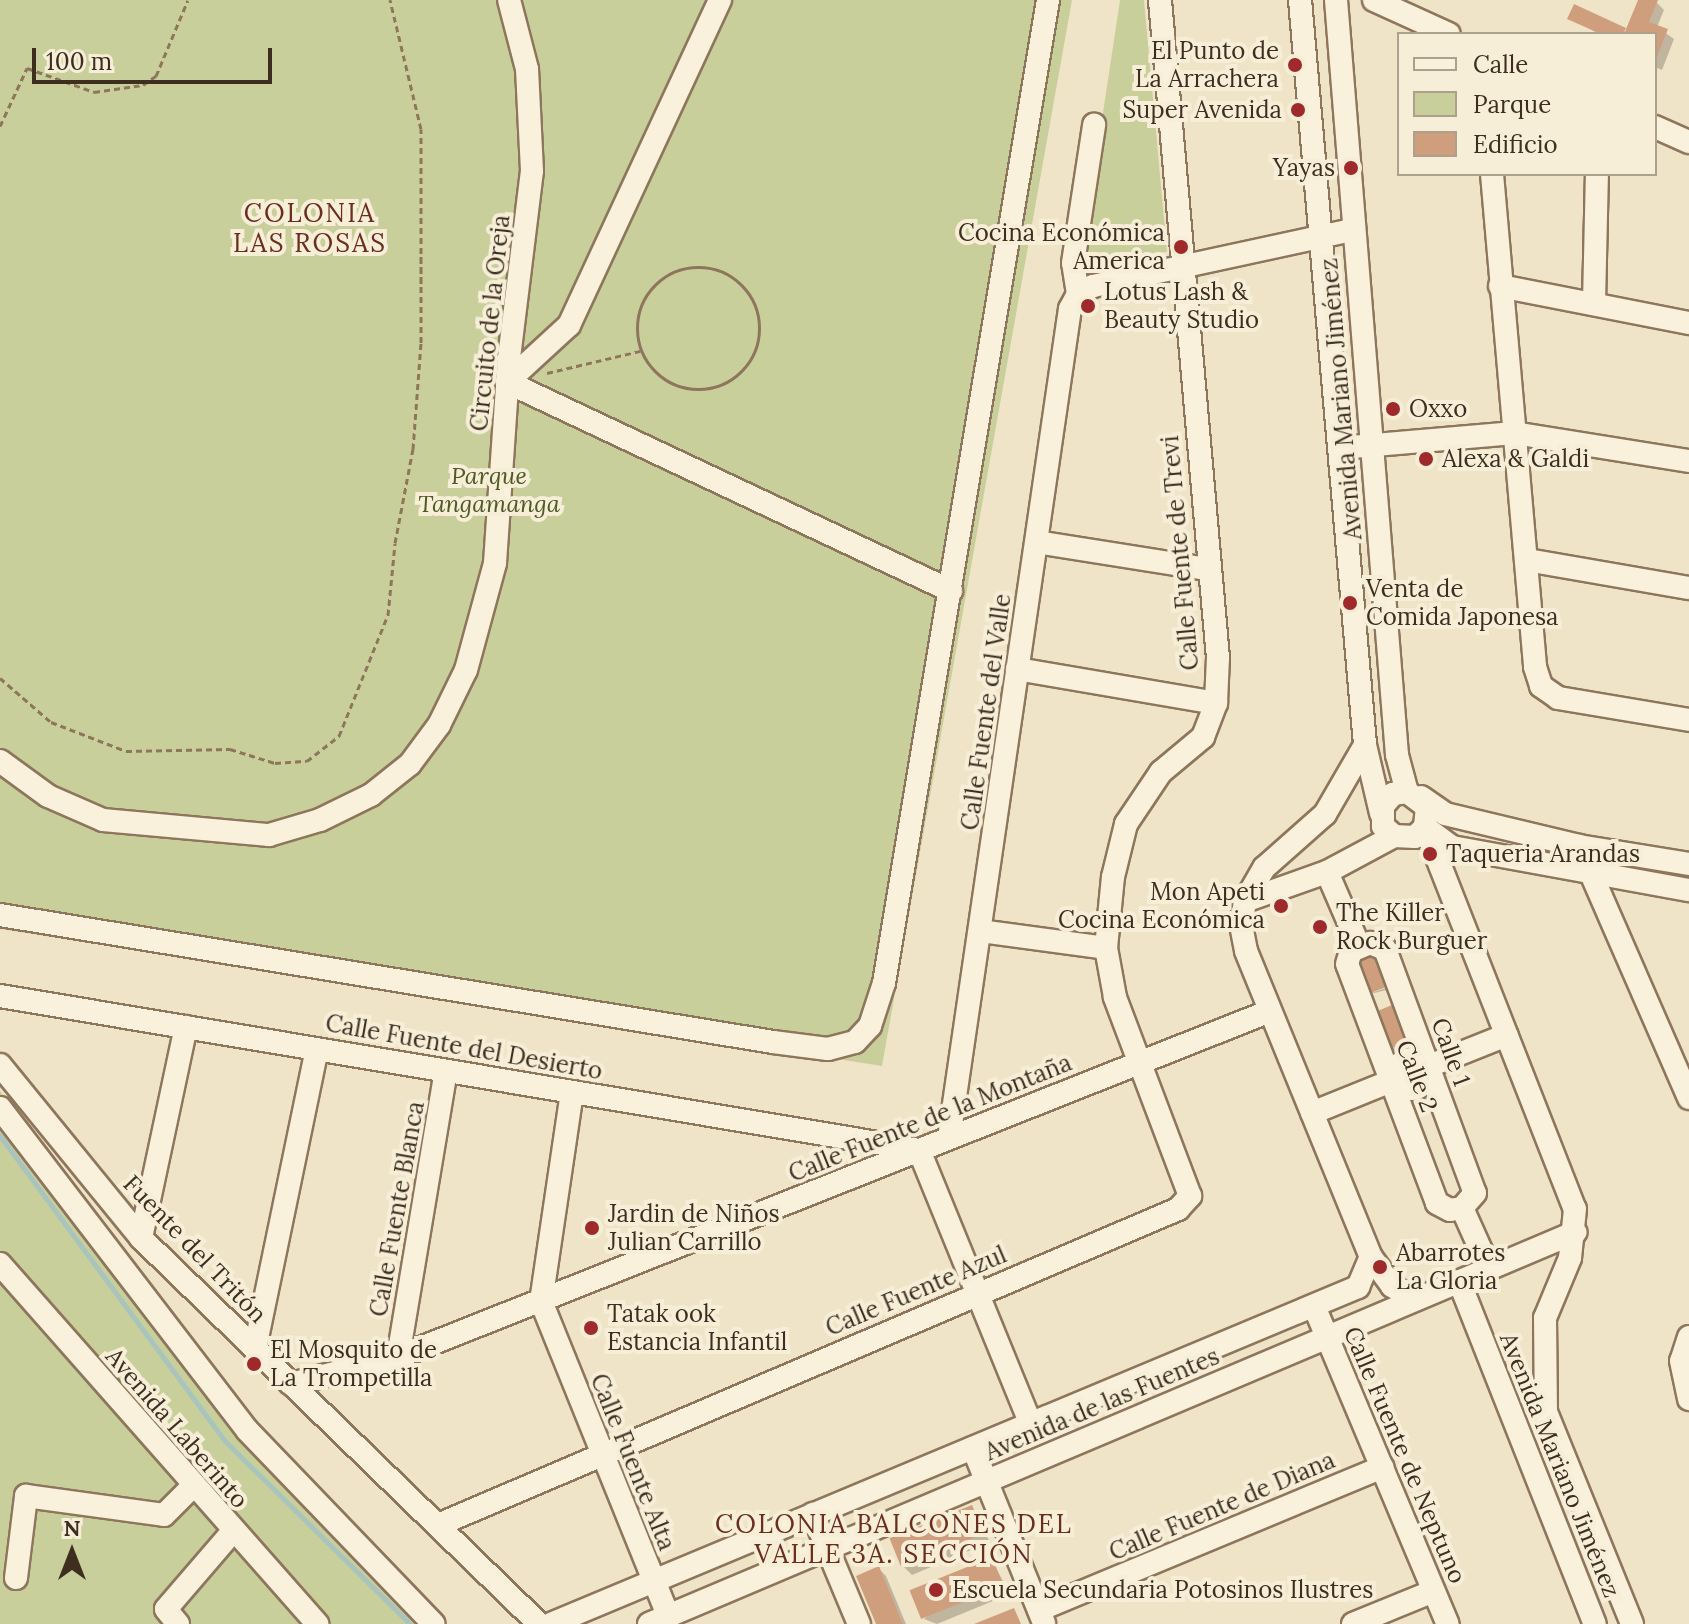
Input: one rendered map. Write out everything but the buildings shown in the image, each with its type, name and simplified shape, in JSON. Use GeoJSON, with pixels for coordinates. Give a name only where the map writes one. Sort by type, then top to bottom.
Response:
{"type":"FeatureCollection","features":[{"type":"Feature","properties":{"kind":"street","name":"Circuito de la Oreja"},"geometry":{"type":"LineString","coordinates":[[0,761],[48,796],[103,820],[269,835],[320,820],[371,795],[410,764],[439,725],[466,670],[495,563],[507,382],[532,171],[527,69],[509,0]]}},
{"type":"Feature","properties":{"kind":"street"},"geometry":{"type":"LineString","coordinates":[[720,0],[569,325],[507,382],[951,591]]}},
{"type":"Feature","properties":{"kind":"street"},"geometry":{"type":"LineString","coordinates":[[0,915],[773,1042],[828,1049],[855,1042],[870,1026],[884,983],[1048,0]]}},
{"type":"Feature","properties":{"kind":"street","name":"Calle Fuente de Trevi"},"geometry":{"type":"LineString","coordinates":[[1160,0],[1181,268],[1218,658],[1216,703],[1203,737],[1161,772],[1126,824],[1113,877],[1106,948],[1115,997],[1190,1196]]}},
{"type":"Feature","properties":{"kind":"street","name":"Avenida Mariano Jiménez"},"geometry":{"type":"LineString","coordinates":[[1300,0],[1365,745],[1383,826],[1394,836]]}},
{"type":"Feature","properties":{"kind":"street","name":"Avenida Mariano Jiménez"},"geometry":{"type":"LineString","coordinates":[[1336,0],[1397,755],[1414,794],[1427,807],[1425,827],[1575,1209],[1576,1232],[1545,1318],[1542,1368],[1546,1412],[1556,1444],[1632,1624]]}},
{"type":"Feature","properties":{"kind":"street"},"geometry":{"type":"LineString","coordinates":[[1374,0],[1445,32]]}},
{"type":"Feature","properties":{"kind":"street","name":"Calle Fuente del Valle"},"geometry":{"type":"LineString","coordinates":[[949,1138],[1070,309],[1078,294],[1073,263],[1094,125]]}},
{"type":"Feature","properties":{"kind":"street"},"geometry":{"type":"LineString","coordinates":[[1657,128],[1689,142]]}},
{"type":"Feature","properties":{"kind":"street"},"geometry":{"type":"LineString","coordinates":[[1492,176],[1535,667],[1541,686],[1558,698],[1689,720]]}},
{"type":"Feature","properties":{"kind":"street"},"geometry":{"type":"LineString","coordinates":[[1594,303],[1597,176]]}},
{"type":"Feature","properties":{"kind":"street"},"geometry":{"type":"LineString","coordinates":[[1078,294],[1321,233],[1353,230]]}},
{"type":"Feature","properties":{"kind":"street"},"geometry":{"type":"LineString","coordinates":[[1500,286],[1689,323]]}},
{"type":"Feature","properties":{"kind":"street"},"geometry":{"type":"LineString","coordinates":[[1340,448],[1514,433],[1689,461]]}},
{"type":"Feature","properties":{"kind":"street"},"geometry":{"type":"LineString","coordinates":[[1037,542],[1208,569]]}},
{"type":"Feature","properties":{"kind":"street"},"geometry":{"type":"LineString","coordinates":[[1527,560],[1689,588]]}},
{"type":"Feature","properties":{"kind":"street"},"geometry":{"type":"LineString","coordinates":[[1017,669],[1216,703]]}},
{"type":"Feature","properties":{"kind":"street"},"geometry":{"type":"LineString","coordinates":[[1365,745],[1325,814],[1264,868],[1245,901],[1241,925],[1246,951],[1371,1257],[1392,1286],[1414,1300]]}},
{"type":"Feature","properties":{"kind":"street"},"geometry":{"type":"LineString","coordinates":[[1381,813],[1393,794],[1414,794],[1445,814],[1579,846],[1689,864]]}},
{"type":"Feature","properties":{"kind":"street"},"geometry":{"type":"LineString","coordinates":[[1245,901],[1327,872],[1394,836],[1415,837],[1425,827],[1444,844],[1462,849],[1689,890]]}},
{"type":"Feature","properties":{"kind":"street"},"geometry":{"type":"LineString","coordinates":[[1579,846],[1666,1036],[1689,1098]]}},
{"type":"Feature","properties":{"kind":"street"},"geometry":{"type":"LineString","coordinates":[[1448,883],[1444,860],[1462,849]]}},
{"type":"Feature","properties":{"kind":"street"},"geometry":{"type":"LineString","coordinates":[[1327,872],[1359,946]]}},
{"type":"Feature","properties":{"kind":"street"},"geometry":{"type":"LineString","coordinates":[[981,931],[1106,948]]}},
{"type":"Feature","properties":{"kind":"street","name":"Calle 1"},"geometry":{"type":"LineString","coordinates":[[1359,946],[1370,943],[1385,949],[1475,1193],[1462,1208]]}},
{"type":"Feature","properties":{"kind":"street","name":"Calle 2"},"geometry":{"type":"LineString","coordinates":[[1359,946],[1347,964],[1394,1080],[1437,1203],[1450,1210],[1462,1208]]}},
{"type":"Feature","properties":{"kind":"street","name":"Calle Fuente del Desierto"},"geometry":{"type":"LineString","coordinates":[[0,996],[919,1150]]}},
{"type":"Feature","properties":{"kind":"street","name":"Calle Fuente de la Montaña"},"geometry":{"type":"LineString","coordinates":[[291,1384],[398,1357],[1270,1011]]}},
{"type":"Feature","properties":{"kind":"street"},"geometry":{"type":"LineString","coordinates":[[141,1238],[186,1027]]}},
{"type":"Feature","properties":{"kind":"street"},"geometry":{"type":"LineString","coordinates":[[1312,1113],[1394,1080],[1403,1062],[1417,1061],[1426,1067],[1507,1035]]}},
{"type":"Feature","properties":{"kind":"street"},"geometry":{"type":"LineString","coordinates":[[1666,1036],[1689,1040]]}},
{"type":"Feature","properties":{"kind":"street"},"geometry":{"type":"LineString","coordinates":[[255,1348],[317,1049]]}},
{"type":"Feature","properties":{"kind":"street","name":"Fuente del Tritón"},"geometry":{"type":"LineString","coordinates":[[0,1065],[141,1238],[539,1624]]}},
{"type":"Feature","properties":{"kind":"street","name":"Calle Fuente Blanca"},"geometry":{"type":"LineString","coordinates":[[398,1357],[446,1071]]}},
{"type":"Feature","properties":{"kind":"street","name":"Calle Fuente Alta"},"geometry":{"type":"LineString","coordinates":[[572,1092],[541,1301],[653,1581],[658,1620]]}},
{"type":"Feature","properties":{"kind":"street"},"geometry":{"type":"LineString","coordinates":[[0,1108],[247,1430],[434,1624]]}},
{"type":"Feature","properties":{"kind":"street"},"geometry":{"type":"LineString","coordinates":[[919,1150],[1031,1424]]}},
{"type":"Feature","properties":{"kind":"street","name":"Calle Fuente Azul"},"geometry":{"type":"LineString","coordinates":[[438,1525],[1178,1209],[1190,1196]]}},
{"type":"Feature","properties":{"kind":"street"},"geometry":{"type":"LineString","coordinates":[[1462,1208],[1489,1268]]}},
{"type":"Feature","properties":{"kind":"street","name":"Avenida de las Fuentes"},"geometry":{"type":"LineString","coordinates":[[658,1620],[1576,1232]]}},
{"type":"Feature","properties":{"kind":"street","name":"Avenida de las Fuentes"},"geometry":{"type":"LineString","coordinates":[[551,1624],[1358,1287],[1371,1257]]}},
{"type":"Feature","properties":{"kind":"street","name":"Avenida Laberinto"},"geometry":{"type":"LineString","coordinates":[[0,1264],[317,1624]]}},
{"type":"Feature","properties":{"kind":"street","name":"Avenida Mariano Jiménez"},"geometry":{"type":"LineString","coordinates":[[1459,1281],[1595,1624]]}},
{"type":"Feature","properties":{"kind":"street","name":"Calle Fuente de Neptuno"},"geometry":{"type":"LineString","coordinates":[[1314,1306],[1448,1624]]}},
{"type":"Feature","properties":{"kind":"street"},"geometry":{"type":"LineString","coordinates":[[1689,1337],[1681,1361],[1689,1399]]}},
{"type":"Feature","properties":{"kind":"street"},"geometry":{"type":"LineString","coordinates":[[1530,1455],[1556,1444]]}},
{"type":"Feature","properties":{"kind":"street"},"geometry":{"type":"LineString","coordinates":[[973,1448],[1041,1617]]}},
{"type":"Feature","properties":{"kind":"street","name":"Calle Fuente de Diana"},"geometry":{"type":"LineString","coordinates":[[1041,1617],[1382,1467]]}},
{"type":"Feature","properties":{"kind":"street"},"geometry":{"type":"LineString","coordinates":[[16,1578],[26,1496],[164,1515],[193,1486]]}},
{"type":"Feature","properties":{"kind":"street"},"geometry":{"type":"LineString","coordinates":[[813,1514],[859,1624]]}},
{"type":"Feature","properties":{"kind":"street"},"geometry":{"type":"LineString","coordinates":[[178,1624],[166,1609],[233,1531]]}},
{"type":"Feature","properties":{"kind":"street"},"geometry":{"type":"LineString","coordinates":[[1353,1624],[1434,1591]]}},
{"type":"Feature","properties":{"kind":"path"},"geometry":{"type":"LineString","coordinates":[[0,126],[27,68],[94,92],[150,81],[156,76],[188,0]]}},
{"type":"Feature","properties":{"kind":"path"},"geometry":{"type":"LineString","coordinates":[[0,678],[51,722],[126,751],[230,749],[275,763],[307,761],[339,736],[388,615],[395,543],[413,449],[421,343],[421,129],[390,0]]}},
{"type":"Feature","properties":{"kind":"path"},"geometry":{"type":"LineString","coordinates":[[683,268],[714,269],[741,284],[754,301],[759,320],[755,350],[739,373],[723,384],[704,389],[666,380],[640,351],[639,309],[663,276],[683,268]]}},
{"type":"Feature","properties":{"kind":"path"},"geometry":{"type":"LineString","coordinates":[[537,375],[640,351]]}},
{"type":"Feature","properties":{"kind":"green space","name":"Parque Tangamanga"},"geometry":{"type":"Polygon","coordinates":[[[0,0],[1072,0],[882,1066],[0,929],[0,0]]]}},
{"type":"Feature","properties":{"kind":"green space"},"geometry":{"type":"Polygon","coordinates":[[[1120,0],[1144,0],[1167,252],[1081,259],[1120,0]]]}},
{"type":"Feature","properties":{"kind":"green space"},"geometry":{"type":"Polygon","coordinates":[[[0,1091],[222,1390],[441,1624],[0,1624],[0,1091]]]}},
{"type":"Feature","properties":{"kind":"waterway"},"geometry":{"type":"LineString","coordinates":[[0,1136],[225,1441],[410,1624]]}},
{"type":"Feature","properties":{"kind":"place","name":"El Punto de La Arrachera"},"geometry":{"type":"Point","coordinates":[1295,65]}},
{"type":"Feature","properties":{"kind":"place","name":"Super Avenida"},"geometry":{"type":"Point","coordinates":[1298,110]}},
{"type":"Feature","properties":{"kind":"place","name":"Yayas"},"geometry":{"type":"Point","coordinates":[1351,168]}},
{"type":"Feature","properties":{"kind":"place","name":"Cocina Económica America"},"geometry":{"type":"Point","coordinates":[1181,247]}},
{"type":"Feature","properties":{"kind":"place","name":"Lotus Lash & Beauty Studio"},"geometry":{"type":"Point","coordinates":[1088,306]}},
{"type":"Feature","properties":{"kind":"place","name":"Oxxo"},"geometry":{"type":"Point","coordinates":[1393,409]}},
{"type":"Feature","properties":{"kind":"place","name":"Alexa & Galdi"},"geometry":{"type":"Point","coordinates":[1426,459]}},
{"type":"Feature","properties":{"kind":"place","name":"Venta de Comida Japonesa"},"geometry":{"type":"Point","coordinates":[1350,603]}},
{"type":"Feature","properties":{"kind":"place","name":"Taqueria Arandas"},"geometry":{"type":"Point","coordinates":[1430,854]}},
{"type":"Feature","properties":{"kind":"place","name":"Mon Apeti Cocina Económica"},"geometry":{"type":"Point","coordinates":[1281,906]}},
{"type":"Feature","properties":{"kind":"place","name":"The Killer Rock Burguer"},"geometry":{"type":"Point","coordinates":[1320,927]}},
{"type":"Feature","properties":{"kind":"place","name":"Jardin de Niños Julian Carrillo"},"geometry":{"type":"Point","coordinates":[592,1228]}},
{"type":"Feature","properties":{"kind":"place","name":"Abarrotes La Gloria"},"geometry":{"type":"Point","coordinates":[1380,1267]}},
{"type":"Feature","properties":{"kind":"place","name":"Tatak ook Estancia Infantil"},"geometry":{"type":"Point","coordinates":[591,1328]}},
{"type":"Feature","properties":{"kind":"place","name":"El Mosquito de La Trompetilla"},"geometry":{"type":"Point","coordinates":[254,1364]}},
{"type":"Feature","properties":{"kind":"place","name":"Escuela Secundaria Potosinos Ilustres"},"geometry":{"type":"Point","coordinates":[936,1590]}},
{"type":"Feature","properties":{"kind":"district","name":"COLONIA LAS ROSAS"},"geometry":{"type":"Point","coordinates":[310,228]}},
{"type":"Feature","properties":{"kind":"district","name":"COLONIA BALCONES DEL VALLE 3A. SECCIÓN"},"geometry":{"type":"Point","coordinates":[894,1539]}}]}
